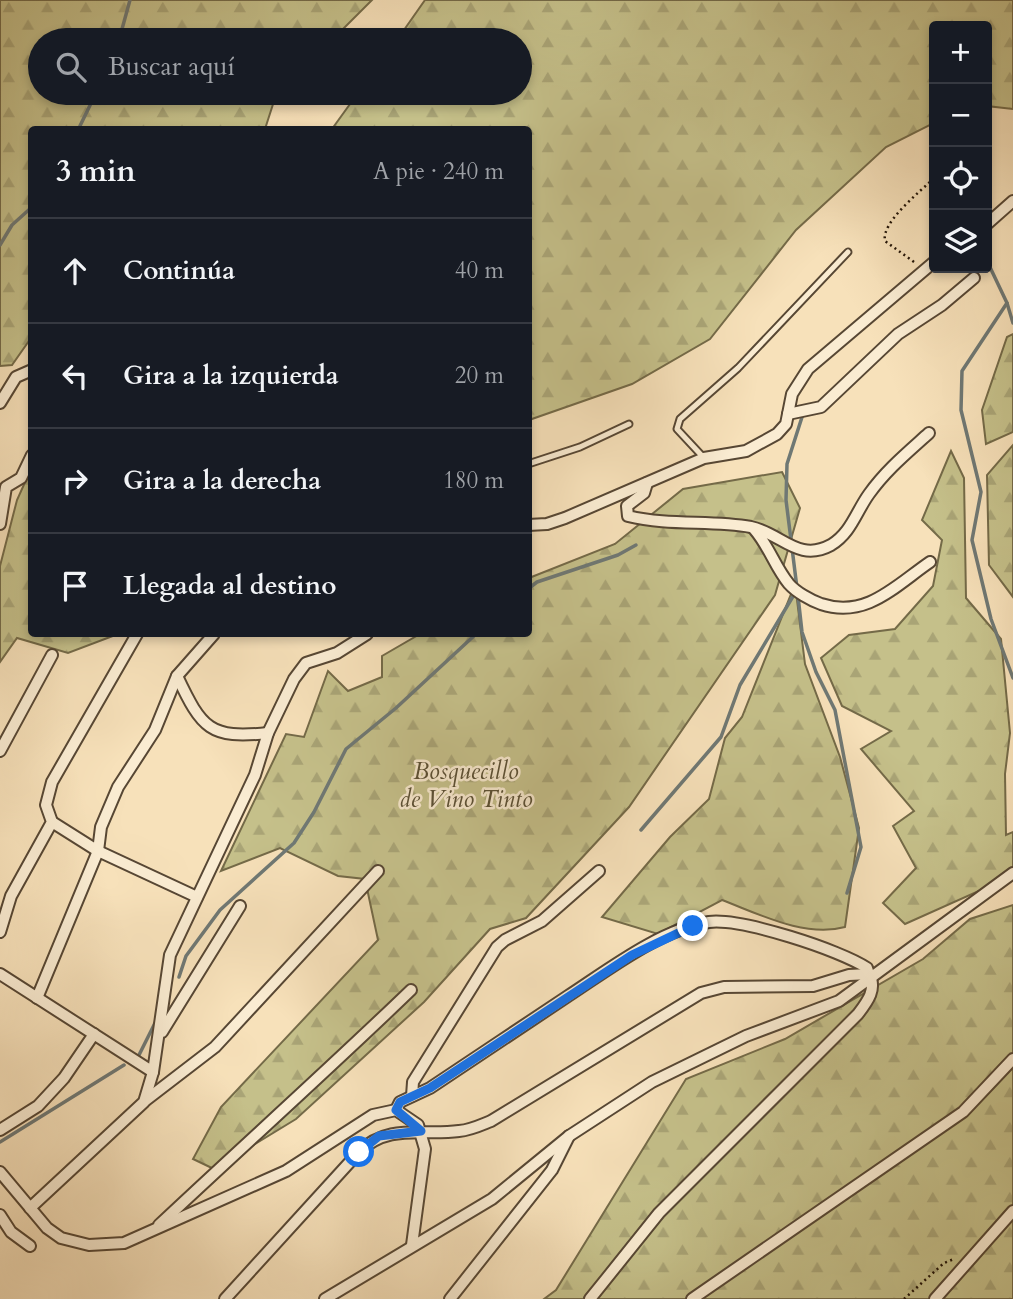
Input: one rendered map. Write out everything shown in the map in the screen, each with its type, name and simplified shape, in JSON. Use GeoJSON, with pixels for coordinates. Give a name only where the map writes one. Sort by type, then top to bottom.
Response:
{"type":"FeatureCollection","features":[{"type":"Feature","properties":{"kind":"street"},"geometry":{"type":"LineString","coordinates":[[992,219],[1013,201]]}},
{"type":"Feature","properties":{"kind":"street"},"geometry":{"type":"LineString","coordinates":[[532,525],[547,524],[704,458],[747,452],[761,445],[786,424],[792,394],[808,369],[929,267]]}},
{"type":"Feature","properties":{"kind":"street"},"geometry":{"type":"LineString","coordinates":[[788,414],[821,407],[898,334],[942,305],[974,278]]}},
{"type":"Feature","properties":{"kind":"street"},"geometry":{"type":"LineString","coordinates":[[0,403],[16,377],[28,372]]}},
{"type":"Feature","properties":{"kind":"street"},"geometry":{"type":"LineString","coordinates":[[647,483],[644,493],[627,506],[625,511],[628,516],[661,522],[752,527],[800,551],[812,552],[830,545],[852,525],[867,496],[889,469],[929,433]]}},
{"type":"Feature","properties":{"kind":"street"},"geometry":{"type":"LineString","coordinates":[[0,524],[6,487],[21,478],[28,463]]}},
{"type":"Feature","properties":{"kind":"street"},"geometry":{"type":"LineString","coordinates":[[752,527],[766,543],[789,584],[812,601],[836,609],[855,609],[869,603],[930,562]]}},
{"type":"Feature","properties":{"kind":"street"},"geometry":{"type":"LineString","coordinates":[[135,637],[52,782],[46,805],[52,822],[98,851],[197,897]]}},
{"type":"Feature","properties":{"kind":"street"},"geometry":{"type":"LineString","coordinates":[[37,998],[98,851],[101,827],[109,807],[155,730],[177,676],[211,637]]}},
{"type":"Feature","properties":{"kind":"street"},"geometry":{"type":"LineString","coordinates":[[144,1102],[153,1072],[170,955],[255,775],[268,733],[301,667],[337,653],[362,637]]}},
{"type":"Feature","properties":{"kind":"street"},"geometry":{"type":"LineString","coordinates":[[0,751],[52,654]]}},
{"type":"Feature","properties":{"kind":"street"},"geometry":{"type":"LineString","coordinates":[[177,676],[188,700],[211,729],[227,736],[268,733]]}},
{"type":"Feature","properties":{"kind":"street"},"geometry":{"type":"LineString","coordinates":[[0,932],[11,897],[52,822]]}},
{"type":"Feature","properties":{"kind":"street"},"geometry":{"type":"LineString","coordinates":[[30,1208],[144,1102],[215,1046],[378,871]]}},
{"type":"Feature","properties":{"kind":"street"},"geometry":{"type":"LineString","coordinates":[[412,1096],[414,1082],[425,1061],[497,947],[542,921],[599,871]]}},
{"type":"Feature","properties":{"kind":"street"},"geometry":{"type":"LineString","coordinates":[[325,1299],[492,1199],[569,1136],[673,1070],[746,1036],[839,1001],[1013,873]]}},
{"type":"Feature","properties":{"kind":"street"},"geometry":{"type":"LineString","coordinates":[[158,1037],[240,906]]}},
{"type":"Feature","properties":{"kind":"street"},"geometry":{"type":"LineString","coordinates":[[396,1110],[400,1102],[632,955],[693,926],[731,923],[763,930],[859,962],[870,976],[872,993],[858,1014],[659,1213],[590,1299]]}},
{"type":"Feature","properties":{"kind":"street"},"geometry":{"type":"LineString","coordinates":[[0,974],[153,1072]]}},
{"type":"Feature","properties":{"kind":"street"},"geometry":{"type":"LineString","coordinates":[[225,1299],[368,1142],[390,1133],[459,1131],[491,1121],[673,1008],[710,990],[740,986],[813,986],[849,975],[870,976]]}},
{"type":"Feature","properties":{"kind":"street"},"geometry":{"type":"LineString","coordinates":[[152,1231],[246,1143],[294,1103],[411,990]]}},
{"type":"Feature","properties":{"kind":"street"},"geometry":{"type":"LineString","coordinates":[[0,1130],[38,1106],[64,1078],[94,1034]]}},
{"type":"Feature","properties":{"kind":"street"},"geometry":{"type":"LineString","coordinates":[[692,1299],[963,1112],[1013,1059]]}},
{"type":"Feature","properties":{"kind":"street"},"geometry":{"type":"LineString","coordinates":[[396,1110],[421,1131],[425,1159],[412,1245]]}},
{"type":"Feature","properties":{"kind":"street"},"geometry":{"type":"LineString","coordinates":[[0,1172],[47,1228],[74,1242],[103,1245],[124,1243],[286,1171],[373,1115],[396,1110]]}},
{"type":"Feature","properties":{"kind":"street"},"geometry":{"type":"LineString","coordinates":[[450,1299],[552,1170],[569,1136]]}},
{"type":"Feature","properties":{"kind":"street"},"geometry":{"type":"LineString","coordinates":[[935,1299],[1013,1211]]}},
{"type":"Feature","properties":{"kind":"street"},"geometry":{"type":"LineString","coordinates":[[0,1215],[11,1232],[30,1246]]}},
{"type":"Feature","properties":{"kind":"lane"},"geometry":{"type":"LineString","coordinates":[[704,458],[677,429],[680,419],[738,368],[848,252]]}},
{"type":"Feature","properties":{"kind":"lane"},"geometry":{"type":"LineString","coordinates":[[532,463],[580,447],[629,424]]}},
{"type":"Feature","properties":{"kind":"path"},"geometry":{"type":"LineString","coordinates":[[929,183],[889,223],[884,234],[885,241],[929,265]]}},
{"type":"Feature","properties":{"kind":"path"},"geometry":{"type":"LineString","coordinates":[[904,1299],[947,1261],[956,1259],[967,1263]]}},
{"type":"Feature","properties":{"kind":"green space"},"geometry":{"type":"Polygon","coordinates":[[[0,0],[372,0],[344,28],[28,28],[28,105],[273,105],[266,126],[28,126],[28,342],[12,365],[0,366],[0,0]]]}},
{"type":"Feature","properties":{"kind":"green space"},"geometry":{"type":"Polygon","coordinates":[[[425,0],[1013,0],[1013,109],[992,107],[992,21],[929,21],[929,126],[886,147],[796,230],[710,339],[632,384],[532,419],[532,126],[334,126],[349,105],[532,105],[532,28],[405,28],[425,0]]]}},
{"type":"Feature","properties":{"kind":"green space"},"geometry":{"type":"Polygon","coordinates":[[[1013,334],[1013,432],[986,444],[982,410],[1007,337],[1013,334]]]}},
{"type":"Feature","properties":{"kind":"green space"},"geometry":{"type":"Polygon","coordinates":[[[1013,445],[1013,597],[989,565],[987,475],[1013,445]]]}},
{"type":"Feature","properties":{"kind":"green space"},"geometry":{"type":"Polygon","coordinates":[[[951,451],[964,478],[966,598],[1001,639],[1010,733],[1005,774],[1006,835],[1013,832],[1013,873],[1008,878],[905,924],[883,903],[916,868],[893,826],[914,811],[861,749],[891,731],[842,706],[821,658],[849,635],[895,629],[933,586],[942,540],[922,520],[951,451]]]}},
{"type":"Feature","properties":{"kind":"green space","name":"Bosquecillo de Vino Tinto"},"geometry":{"type":"Polygon","coordinates":[[[782,472],[800,508],[775,595],[629,807],[526,918],[490,929],[424,1002],[296,1119],[214,1169],[193,1159],[221,1107],[378,940],[365,879],[338,876],[280,848],[221,871],[286,734],[304,737],[328,671],[348,691],[382,677],[382,656],[415,637],[532,637],[532,577],[615,544],[683,489],[782,472]]]}},
{"type":"Feature","properties":{"kind":"green space"},"geometry":{"type":"Polygon","coordinates":[[[28,476],[28,637],[110,637],[68,653],[17,638],[0,662],[0,566],[17,500],[28,476]]]}},
{"type":"Feature","properties":{"kind":"green space"},"geometry":{"type":"Polygon","coordinates":[[[795,584],[805,664],[840,757],[859,828],[845,927],[830,930],[798,927],[722,900],[658,934],[602,917],[670,837],[709,799],[725,738],[742,717],[795,584]]]}},
{"type":"Feature","properties":{"kind":"green space"},"geometry":{"type":"Polygon","coordinates":[[[1013,905],[1013,1299],[544,1299],[556,1290],[686,1079],[785,1039],[923,959],[970,919],[1013,905]]]}},
{"type":"Feature","properties":{"kind":"waterway"},"geometry":{"type":"LineString","coordinates":[[122,28],[130,0]]}},
{"type":"Feature","properties":{"kind":"waterway"},"geometry":{"type":"LineString","coordinates":[[80,126],[90,105]]}},
{"type":"Feature","properties":{"kind":"waterway"},"geometry":{"type":"LineString","coordinates":[[0,245],[12,225],[28,211]]}},
{"type":"Feature","properties":{"kind":"waterway"},"geometry":{"type":"LineString","coordinates":[[992,271],[1013,323]]}},
{"type":"Feature","properties":{"kind":"waterway"},"geometry":{"type":"LineString","coordinates":[[1007,303],[962,371],[961,410],[981,492],[972,540],[991,619],[1013,678]]}},
{"type":"Feature","properties":{"kind":"waterway"},"geometry":{"type":"LineString","coordinates":[[797,588],[786,500],[787,464],[803,414]]}},
{"type":"Feature","properties":{"kind":"waterway"},"geometry":{"type":"LineString","coordinates":[[532,586],[618,555],[636,545]]}},
{"type":"Feature","properties":{"kind":"waterway"},"geometry":{"type":"LineString","coordinates":[[641,830],[721,737],[740,685],[795,593]]}},
{"type":"Feature","properties":{"kind":"waterway"},"geometry":{"type":"LineString","coordinates":[[798,596],[802,632],[816,672],[835,710],[861,847],[847,893]]}},
{"type":"Feature","properties":{"kind":"waterway"},"geometry":{"type":"LineString","coordinates":[[179,977],[186,956],[220,910],[294,843],[314,812],[346,749],[396,708],[473,637]]}},
{"type":"Feature","properties":{"kind":"waterway"},"geometry":{"type":"LineString","coordinates":[[139,1055],[155,1023]]}},
{"type":"Feature","properties":{"kind":"waterway"},"geometry":{"type":"LineString","coordinates":[[0,1142],[124,1065]]}},
{"type":"Feature","properties":{"kind":"route"},"geometry":{"type":"LineString","coordinates":[[359,1152],[368,1142],[379,1136],[421,1131],[418,1125],[396,1110],[400,1102],[430,1088],[632,955],[693,926]]}}]}
